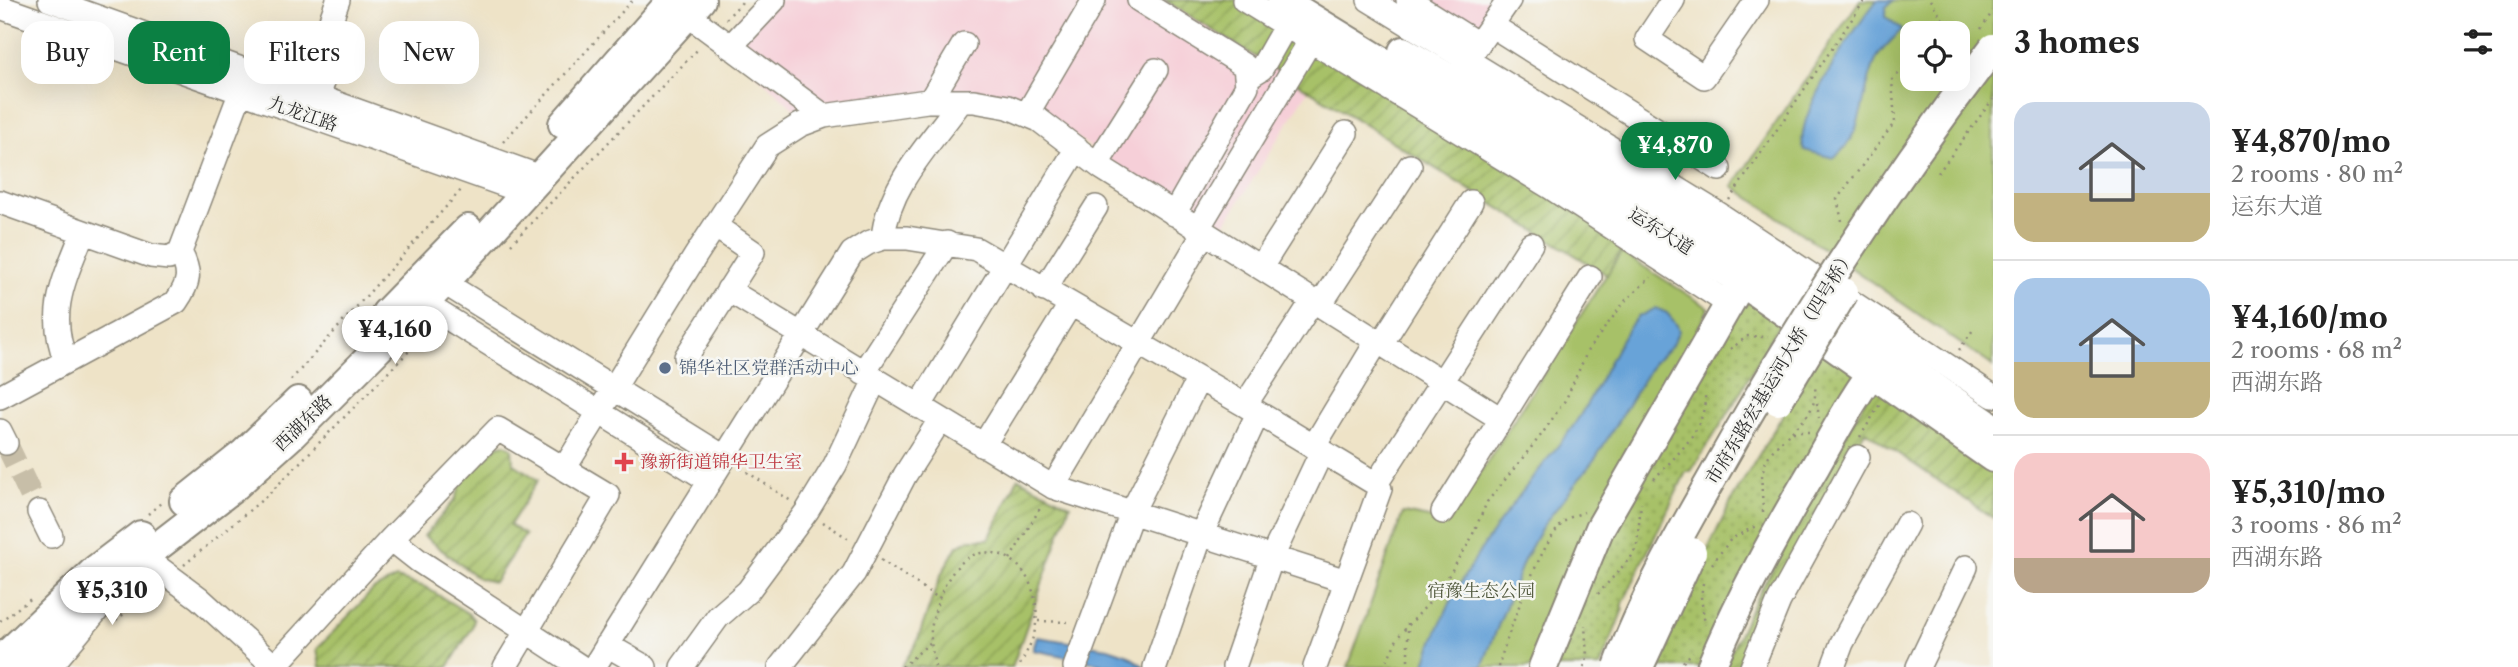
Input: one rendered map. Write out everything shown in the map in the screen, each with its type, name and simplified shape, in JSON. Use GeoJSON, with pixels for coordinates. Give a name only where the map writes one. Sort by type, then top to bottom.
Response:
{"type":"FeatureCollection","features":[{"type":"Feature","properties":{"kind":"main road","name":"西湖东路"},"geometry":{"type":"LineString","coordinates":[[24,667],[100,591],[258,467],[687,5]]}},
{"type":"Feature","properties":{"kind":"main road","name":"运东大道"},"geometry":{"type":"LineString","coordinates":[[1284,12],[1321,29],[1738,280],[1993,428]]}},
{"type":"Feature","properties":{"kind":"main road","name":"运东大道"},"geometry":{"type":"LineString","coordinates":[[1321,29],[1473,52],[1708,230],[1738,280]]}},
{"type":"Feature","properties":{"kind":"main road","name":"市府东路宏基运河大桥（四号桥）"},"geometry":{"type":"LineString","coordinates":[[1618,667],[1674,546],[1798,329],[1896,180],[1993,48]]}},
{"type":"Feature","properties":{"kind":"main road","name":"市府东路宏基运河大桥（四号桥）"},"geometry":{"type":"LineString","coordinates":[[1639,667],[1693,547],[1773,408],[1849,284],[1956,127],[1993,78]]}},
{"type":"Feature","properties":{"kind":"main road"},"geometry":{"type":"LineString","coordinates":[[1543,667],[1600,528],[1738,280]]}},
{"type":"Feature","properties":{"kind":"main road","name":"西湖东路"},"geometry":{"type":"LineString","coordinates":[[0,661],[95,570],[243,454],[415,298]]}},
{"type":"Feature","properties":{"kind":"main road","name":"运东大道"},"geometry":{"type":"LineString","coordinates":[[1879,363],[1993,458]]}},
{"type":"Feature","properties":{"kind":"main road"},"geometry":{"type":"LineString","coordinates":[[1712,667],[1762,558],[1879,363]]}},
{"type":"Feature","properties":{"kind":"main road"},"geometry":{"type":"LineString","coordinates":[[0,650],[95,570]]}},
{"type":"Feature","properties":{"kind":"street","name":"九龙江路"},"geometry":{"type":"LineString","coordinates":[[50,0],[244,82]]}},
{"type":"Feature","properties":{"kind":"street"},"geometry":{"type":"LineString","coordinates":[[316,107],[323,82],[318,57],[338,0]]}},
{"type":"Feature","properties":{"kind":"street"},"geometry":{"type":"LineString","coordinates":[[730,47],[774,0]]}},
{"type":"Feature","properties":{"kind":"street"},"geometry":{"type":"LineString","coordinates":[[1027,114],[1094,0]]}},
{"type":"Feature","properties":{"kind":"street"},"geometry":{"type":"LineString","coordinates":[[1139,0],[1245,66],[1248,77],[1247,86],[1174,214]]}},
{"type":"Feature","properties":{"kind":"street"},"geometry":{"type":"LineString","coordinates":[[1244,0],[1284,12],[1261,69],[1248,77]]}},
{"type":"Feature","properties":{"kind":"street"},"geometry":{"type":"LineString","coordinates":[[1369,0],[1719,169]]}},
{"type":"Feature","properties":{"kind":"street"},"geometry":{"type":"LineString","coordinates":[[1408,0],[1473,52],[1993,396]]}},
{"type":"Feature","properties":{"kind":"street"},"geometry":{"type":"LineString","coordinates":[[1473,52],[1509,0]]}},
{"type":"Feature","properties":{"kind":"street"},"geometry":{"type":"LineString","coordinates":[[1673,0],[1647,39],[1704,77],[1757,0]]}},
{"type":"Feature","properties":{"kind":"street"},"geometry":{"type":"LineString","coordinates":[[687,5],[730,47],[824,116]]}},
{"type":"Feature","properties":{"kind":"street","name":"九龙江路"},"geometry":{"type":"LineString","coordinates":[[0,7],[244,82]]}},
{"type":"Feature","properties":{"kind":"street"},"geometry":{"type":"LineString","coordinates":[[1053,486],[1204,233],[1321,29]]}},
{"type":"Feature","properties":{"kind":"street"},"geometry":{"type":"LineString","coordinates":[[930,101],[964,44]]}},
{"type":"Feature","properties":{"kind":"street"},"geometry":{"type":"LineString","coordinates":[[1097,164],[1156,70]]}},
{"type":"Feature","properties":{"kind":"street"},"geometry":{"type":"LineString","coordinates":[[0,202],[151,256],[169,258],[180,252],[244,82]]}},
{"type":"Feature","properties":{"kind":"street","name":"九龙江路"},"geometry":{"type":"LineString","coordinates":[[250,84],[525,182]]}},
{"type":"Feature","properties":{"kind":"street"},"geometry":{"type":"LineString","coordinates":[[564,469],[767,146],[800,125],[824,116],[930,101],[961,101],[1008,107],[1039,120],[1097,164],[1174,214],[1501,419]]}},
{"type":"Feature","properties":{"kind":"street"},"geometry":{"type":"LineString","coordinates":[[883,238],[885,219],[896,192],[961,101]]}},
{"type":"Feature","properties":{"kind":"street"},"geometry":{"type":"LineString","coordinates":[[1261,267],[1346,133]]}},
{"type":"Feature","properties":{"kind":"street"},"geometry":{"type":"LineString","coordinates":[[919,407],[1077,148]]}},
{"type":"Feature","properties":{"kind":"street"},"geometry":{"type":"LineString","coordinates":[[1320,305],[1410,166]]}},
{"type":"Feature","properties":{"kind":"street"},"geometry":{"type":"LineString","coordinates":[[1234,667],[1272,557],[1318,448],[1375,345],[1381,344],[1471,202]]}},
{"type":"Feature","properties":{"kind":"street"},"geometry":{"type":"LineString","coordinates":[[1044,290],[1096,207]]}},
{"type":"Feature","properties":{"kind":"street"},"geometry":{"type":"LineString","coordinates":[[686,357],[753,252],[715,226]]}},
{"type":"Feature","properties":{"kind":"street"},"geometry":{"type":"LineString","coordinates":[[66,361],[56,338],[55,316],[66,275],[83,232]]}},
{"type":"Feature","properties":{"kind":"street"},"geometry":{"type":"LineString","coordinates":[[594,667],[852,253],[883,238],[947,243],[976,249],[1376,484],[1380,489],[1315,667]]}},
{"type":"Feature","properties":{"kind":"street"},"geometry":{"type":"LineString","coordinates":[[682,667],[718,617],[748,591],[807,511],[835,465],[869,377],[947,243]]}},
{"type":"Feature","properties":{"kind":"street"},"geometry":{"type":"LineString","coordinates":[[1376,484],[1531,244]]}},
{"type":"Feature","properties":{"kind":"street"},"geometry":{"type":"LineString","coordinates":[[0,397],[176,302],[188,286],[189,270],[180,252]]}},
{"type":"Feature","properties":{"kind":"street"},"geometry":{"type":"LineString","coordinates":[[435,277],[724,457]]}},
{"type":"Feature","properties":{"kind":"street"},"geometry":{"type":"LineString","coordinates":[[1443,512],[1590,277]]}},
{"type":"Feature","properties":{"kind":"street"},"geometry":{"type":"LineString","coordinates":[[727,290],[1053,486],[1346,581]]}},
{"type":"Feature","properties":{"kind":"street"},"geometry":{"type":"LineString","coordinates":[[415,298],[710,481]]}},
{"type":"Feature","properties":{"kind":"street"},"geometry":{"type":"LineString","coordinates":[[983,446],[1070,305]]}},
{"type":"Feature","properties":{"kind":"street"},"geometry":{"type":"LineString","coordinates":[[1155,667],[1201,535],[1252,409],[1310,305],[1320,305]]}},
{"type":"Feature","properties":{"kind":"street"},"geometry":{"type":"LineString","coordinates":[[544,378],[559,355]]}},
{"type":"Feature","properties":{"kind":"street"},"geometry":{"type":"LineString","coordinates":[[1075,667],[1132,512],[1198,380]]}},
{"type":"Feature","properties":{"kind":"street"},"geometry":{"type":"LineString","coordinates":[[780,667],[854,573],[905,475],[940,420]]}},
{"type":"Feature","properties":{"kind":"street"},"geometry":{"type":"LineString","coordinates":[[50,667],[142,558],[199,598],[274,667],[391,539],[498,429],[608,495],[505,667]]}},
{"type":"Feature","properties":{"kind":"street"},"geometry":{"type":"LineString","coordinates":[[1752,667],[1779,601],[1858,457]]}},
{"type":"Feature","properties":{"kind":"street"},"geometry":{"type":"LineString","coordinates":[[39,512],[51,536]]}},
{"type":"Feature","properties":{"kind":"street"},"geometry":{"type":"LineString","coordinates":[[1833,667],[1842,643],[1907,524]]}},
{"type":"Feature","properties":{"kind":"street"},"geometry":{"type":"LineString","coordinates":[[391,539],[419,561],[581,667]]}},
{"type":"Feature","properties":{"kind":"street"},"geometry":{"type":"LineString","coordinates":[[1918,667],[1966,567]]}},
{"type":"Feature","properties":{"kind":"street"},"geometry":{"type":"LineString","coordinates":[[607,645],[645,667]]}},
{"type":"Feature","properties":{"kind":"path"},"geometry":{"type":"LineString","coordinates":[[285,386],[633,0]]}},
{"type":"Feature","properties":{"kind":"path"},"geometry":{"type":"LineString","coordinates":[[1719,214],[1865,0]]}},
{"type":"Feature","properties":{"kind":"path"},"geometry":{"type":"LineString","coordinates":[[1930,0],[1944,21]]}},
{"type":"Feature","properties":{"kind":"path"},"geometry":{"type":"LineString","coordinates":[[1842,223],[1838,199],[1895,122],[1892,80],[1900,72]]}},
{"type":"Feature","properties":{"kind":"path"},"geometry":{"type":"LineString","coordinates":[[1938,173],[1993,99]]}},
{"type":"Feature","properties":{"kind":"path"},"geometry":{"type":"LineString","coordinates":[[1384,667],[1387,654],[1408,623],[1437,594],[1469,543],[1488,502],[1566,399],[1588,351],[1626,300],[1658,270]]}},
{"type":"Feature","properties":{"kind":"path"},"geometry":{"type":"LineString","coordinates":[[1793,432],[1818,432]]}},
{"type":"Feature","properties":{"kind":"path"},"geometry":{"type":"LineString","coordinates":[[724,457],[940,599]]}},
{"type":"Feature","properties":{"kind":"path"},"geometry":{"type":"LineString","coordinates":[[1010,559],[1053,486]]}},
{"type":"Feature","properties":{"kind":"path"},"geometry":{"type":"LineString","coordinates":[[140,520],[171,494]]}},
{"type":"Feature","properties":{"kind":"path"},"geometry":{"type":"LineString","coordinates":[[1498,667],[1515,617],[1553,536],[1564,521],[1589,511]]}},
{"type":"Feature","properties":{"kind":"path"},"geometry":{"type":"LineString","coordinates":[[935,667],[932,641],[940,599],[947,580],[961,563],[979,553],[1010,559],[1021,568],[1034,592],[1037,621],[1034,635],[1019,667]]}},
{"type":"Feature","properties":{"kind":"path"},"geometry":{"type":"LineString","coordinates":[[0,621],[39,593]]}},
{"type":"Feature","properties":{"kind":"path"},"geometry":{"type":"LineString","coordinates":[[1037,621],[1091,623]]}},
{"type":"Feature","properties":{"kind":"path"},"geometry":{"type":"LineString","coordinates":[[1408,623],[1408,667]]}},
{"type":"Feature","properties":{"kind":"path"},"geometry":{"type":"LineString","coordinates":[[902,667],[932,641]]}},
{"type":"Feature","properties":{"kind":"shaded area"},"geometry":{"type":"Polygon","coordinates":[[[754,0],[1164,0],[1308,91],[1219,234],[1191,219],[1054,121],[904,95],[851,100],[799,114],[719,39],[754,0]]]}},
{"type":"Feature","properties":{"kind":"shaded area"},"geometry":{"type":"Polygon","coordinates":[[[1387,0],[1505,0],[1470,50],[1387,0]]]}},
{"type":"Feature","properties":{"kind":"green space"},"geometry":{"type":"Polygon","coordinates":[[[1164,0],[1237,0],[1623,241],[1621,252],[1607,275],[1164,0]]]}},
{"type":"Feature","properties":{"kind":"green space"},"geometry":{"type":"Polygon","coordinates":[[[1860,0],[1993,0],[1993,366],[1733,186],[1860,0]]]}},
{"type":"Feature","properties":{"kind":"green space","name":"宿豫生态公园"},"geometry":{"type":"Polygon","coordinates":[[[1621,252],[1709,308],[1621,471],[1533,667],[1348,667],[1403,513],[1449,522],[1621,252]]]}},
{"type":"Feature","properties":{"kind":"green space"},"geometry":{"type":"Polygon","coordinates":[[[1747,291],[1783,317],[1729,412],[1691,471],[1686,472],[1622,605],[1623,609],[1600,667],[1552,667],[1577,598],[1747,291]]]}},
{"type":"Feature","properties":{"kind":"green space"},"geometry":{"type":"Polygon","coordinates":[[[1826,343],[1856,374],[1703,667],[1650,667],[1733,498],[1826,343]]]}},
{"type":"Feature","properties":{"kind":"green space"},"geometry":{"type":"Polygon","coordinates":[[[1882,387],[1993,451],[1993,518],[1865,431],[1762,608],[1738,667],[1724,667],[1751,608],[1870,391],[1882,387]]]}},
{"type":"Feature","properties":{"kind":"green space"},"geometry":{"type":"Polygon","coordinates":[[[505,444],[512,448],[513,463],[538,480],[510,525],[525,535],[494,582],[478,578],[424,536],[455,500],[464,476],[496,446],[505,444]]]}},
{"type":"Feature","properties":{"kind":"green space"},"geometry":{"type":"Polygon","coordinates":[[[1018,478],[1070,505],[1012,667],[901,667],[916,644],[940,577],[957,546],[971,539],[989,539],[1018,478]]]}},
{"type":"Feature","properties":{"kind":"green space"},"geometry":{"type":"Polygon","coordinates":[[[396,578],[425,587],[469,614],[474,620],[472,628],[448,667],[320,667],[317,649],[373,590],[396,578]]]}},
{"type":"Feature","properties":{"kind":"water"},"geometry":{"type":"Polygon","coordinates":[[[1877,0],[1894,0],[1886,7],[1886,17],[1900,28],[1900,31],[1877,58],[1851,138],[1833,158],[1804,150],[1803,135],[1816,95],[1855,30],[1877,0]]]}},
{"type":"Feature","properties":{"kind":"water"},"geometry":{"type":"Polygon","coordinates":[[[1656,308],[1667,313],[1679,331],[1671,347],[1654,362],[1597,456],[1542,527],[1524,560],[1482,667],[1424,667],[1450,603],[1485,543],[1576,422],[1629,327],[1638,317],[1656,308]]]}},
{"type":"Feature","properties":{"kind":"water"},"geometry":{"type":"Polygon","coordinates":[[[1037,637],[1108,648],[1126,654],[1145,667],[1117,667],[1033,650],[1037,637]]]}},
{"type":"Feature","properties":{"kind":"tunnel"},"geometry":{"type":"LineString","coordinates":[[6,443],[39,512]]}},
{"type":"Feature","properties":{"kind":"place","name":"锦华社区党群活动中心"},"geometry":{"type":"Point","coordinates":[665,368]}},
{"type":"Feature","properties":{"kind":"place","name":"豫新街道锦华卫生室"},"geometry":{"type":"Point","coordinates":[624,462]}}]}
